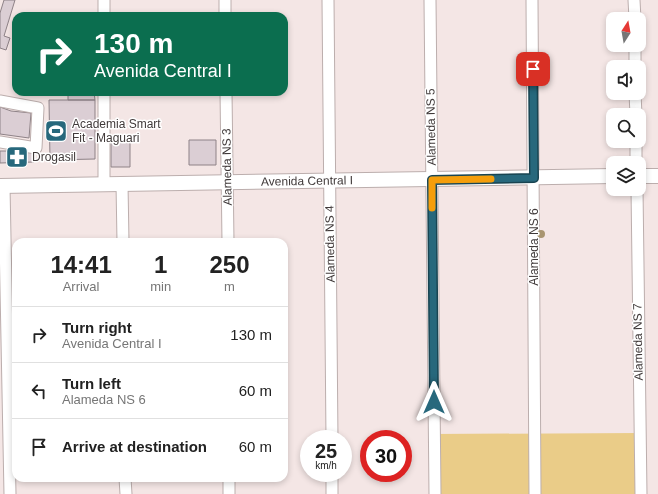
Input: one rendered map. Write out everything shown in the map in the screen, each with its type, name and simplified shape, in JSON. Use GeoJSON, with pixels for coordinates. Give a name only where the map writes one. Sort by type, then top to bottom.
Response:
{"type":"FeatureCollection","features":[{"type":"Feature","properties":{"kind":"main road","name":"Avenida Central I"},"geometry":{"type":"LineString","coordinates":[[2,186],[329,182],[606,176]]}},
{"type":"Feature","properties":{"kind":"main road"},"geometry":{"type":"LineString","coordinates":[[646,176],[658,176]]}},
{"type":"Feature","properties":{"kind":"street"},"geometry":{"type":"LineString","coordinates":[[104,0],[104,12]]}},
{"type":"Feature","properties":{"kind":"street"},"geometry":{"type":"LineString","coordinates":[[224,0],[225,12]]}},
{"type":"Feature","properties":{"kind":"street","name":"Alameda NS 4"},"geometry":{"type":"LineString","coordinates":[[328,0],[332,430]]}},
{"type":"Feature","properties":{"kind":"street","name":"Alameda NS 5"},"geometry":{"type":"LineString","coordinates":[[430,0],[435,494]]}},
{"type":"Feature","properties":{"kind":"street","name":"Alameda NS 6"},"geometry":{"type":"LineString","coordinates":[[532,0],[535,494]]}},
{"type":"Feature","properties":{"kind":"street"},"geometry":{"type":"LineString","coordinates":[[634,0],[635,12]]}},
{"type":"Feature","properties":{"kind":"street"},"geometry":{"type":"LineString","coordinates":[[104,96],[104,184]]}},
{"type":"Feature","properties":{"kind":"street","name":"Alameda NS 3"},"geometry":{"type":"LineString","coordinates":[[226,96],[228,238]]}},
{"type":"Feature","properties":{"kind":"street"},"geometry":{"type":"LineString","coordinates":[[0,101],[38,108],[36,148],[0,142]]}},
{"type":"Feature","properties":{"kind":"street"},"geometry":{"type":"LineString","coordinates":[[122,184],[123,238]]}},
{"type":"Feature","properties":{"kind":"street"},"geometry":{"type":"LineString","coordinates":[[2,186],[10,494]]}},
{"type":"Feature","properties":{"kind":"street","name":"Alameda NS 7"},"geometry":{"type":"LineString","coordinates":[[636,196],[641,494]]}},
{"type":"Feature","properties":{"kind":"street"},"geometry":{"type":"LineString","coordinates":[[125,482],[126,494]]}},
{"type":"Feature","properties":{"kind":"street"},"geometry":{"type":"LineString","coordinates":[[229,482],[230,494]]}},
{"type":"Feature","properties":{"kind":"street"},"geometry":{"type":"LineString","coordinates":[[332,482],[332,494]]}},
{"type":"Feature","properties":{"kind":"shaded area"},"geometry":{"type":"Polygon","coordinates":[[[639,433],[639,494],[433,494],[432,434],[639,433]]]}},
{"type":"Feature","properties":{"kind":"building"},"geometry":{"type":"Polygon","coordinates":[[[4,0],[15,0],[4,36],[10,38],[6,50],[0,48],[0,13],[4,0]]]}},
{"type":"Feature","properties":{"kind":"building"},"geometry":{"type":"Polygon","coordinates":[[[68,96],[94,96],[95,100],[68,100],[68,96]]]}},
{"type":"Feature","properties":{"kind":"building"},"geometry":{"type":"Polygon","coordinates":[[[49,100],[95,100],[95,159],[50,160],[49,100]]]}},
{"type":"Feature","properties":{"kind":"building"},"geometry":{"type":"Polygon","coordinates":[[[0,107],[11,111],[31,113],[29,138],[0,134],[0,107]]]}},
{"type":"Feature","properties":{"kind":"building"},"geometry":{"type":"Polygon","coordinates":[[[111,139],[130,140],[130,167],[111,167],[111,139]]]}},
{"type":"Feature","properties":{"kind":"building"},"geometry":{"type":"Polygon","coordinates":[[[189,140],[216,140],[216,165],[189,165],[189,140]]]}},
{"type":"Feature","properties":{"kind":"building","name":"Drogasil"},"geometry":{"type":"Polygon","coordinates":[[[0,151],[34,151],[34,162],[0,163],[0,151]]]}},
{"type":"Feature","properties":{"kind":"slow traffic"},"geometry":{"type":"LineString","coordinates":[[432,208],[432,180],[491,179]]}},
{"type":"Feature","properties":{"kind":"place","name":"Academia Smart Fit - Maguari"},"geometry":{"type":"Point","coordinates":[56,131]}},
{"type":"Feature","properties":{"kind":"place","name":"Drogasil"},"geometry":{"type":"Point","coordinates":[17,157]}},
{"type":"Feature","properties":{"kind":"route"},"geometry":{"type":"LineString","coordinates":[[434,402],[432,180],[534,178],[533,69]]}}]}
